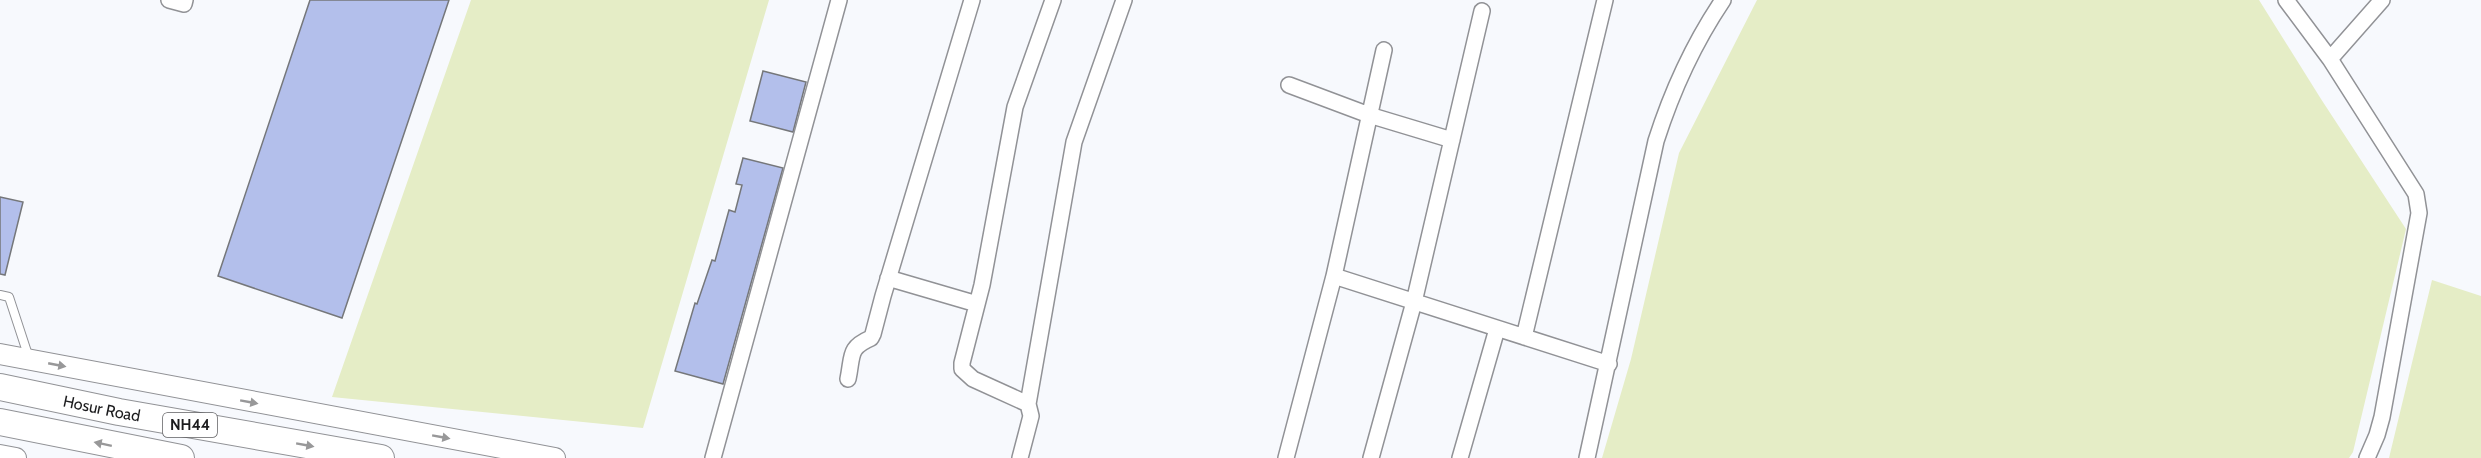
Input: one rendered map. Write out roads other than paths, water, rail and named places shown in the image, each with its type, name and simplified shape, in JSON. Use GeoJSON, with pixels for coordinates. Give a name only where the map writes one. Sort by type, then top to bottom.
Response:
{"type":"FeatureCollection","features":[{"type":"Feature","properties":{"kind":"highway","name":"Hosur Road"},"geometry":{"type":"LineString","coordinates":[[0,387],[119,412],[381,458]]}},
{"type":"Feature","properties":{"kind":"highway","name":"Hosur Road"},"geometry":{"type":"LineString","coordinates":[[0,422],[181,458]]}},
{"type":"Feature","properties":{"kind":"street"},"geometry":{"type":"LineString","coordinates":[[169,0],[184,4],[185,0]]}},
{"type":"Feature","properties":{"kind":"street"},"geometry":{"type":"LineString","coordinates":[[713,458],[839,0]]}},
{"type":"Feature","properties":{"kind":"street"},"geometry":{"type":"LineString","coordinates":[[848,379],[854,349],[860,342],[871,338],[873,334],[972,0]]}},
{"type":"Feature","properties":{"kind":"street"},"geometry":{"type":"LineString","coordinates":[[1029,404],[974,379],[962,369],[977,304],[1015,107],[1053,0]]}},
{"type":"Feature","properties":{"kind":"street"},"geometry":{"type":"LineString","coordinates":[[1020,458],[1031,416],[1029,404],[1074,142],[1124,0]]}},
{"type":"Feature","properties":{"kind":"street"},"geometry":{"type":"LineString","coordinates":[[1524,337],[1605,0]]}},
{"type":"Feature","properties":{"kind":"street"},"geometry":{"type":"LineString","coordinates":[[1587,458],[1656,141],[1665,112],[1690,55],[1723,0]]}},
{"type":"Feature","properties":{"kind":"street"},"geometry":{"type":"LineString","coordinates":[[2286,0],[2330,59],[2416,194],[2419,204],[2382,417],[2367,458]]}},
{"type":"Feature","properties":{"kind":"street"},"geometry":{"type":"LineString","coordinates":[[2330,59],[2382,0]]}},
{"type":"Feature","properties":{"kind":"street"},"geometry":{"type":"LineString","coordinates":[[1371,458],[1414,302],[1482,11]]}},
{"type":"Feature","properties":{"kind":"street"},"geometry":{"type":"LineString","coordinates":[[1286,458],[1334,276],[1384,50]]}},
{"type":"Feature","properties":{"kind":"street"},"geometry":{"type":"LineString","coordinates":[[1289,85],[1369,115],[1452,140]]}},
{"type":"Feature","properties":{"kind":"street"},"geometry":{"type":"LineString","coordinates":[[1334,276],[1609,364]]}},
{"type":"Feature","properties":{"kind":"street"},"geometry":{"type":"LineString","coordinates":[[888,278],[977,304]]}},
{"type":"Feature","properties":{"kind":"street"},"geometry":{"type":"LineString","coordinates":[[1460,458],[1497,329]]}},
{"type":"Feature","properties":{"kind":"street"},"geometry":{"type":"LineString","coordinates":[[0,354],[555,458]]}},
{"type":"Feature","properties":{"kind":"street"},"geometry":{"type":"LineString","coordinates":[[0,455],[16,458]]}},
{"type":"Feature","properties":{"kind":"lane"},"geometry":{"type":"LineString","coordinates":[[0,295],[9,297],[30,360]]}}]}
